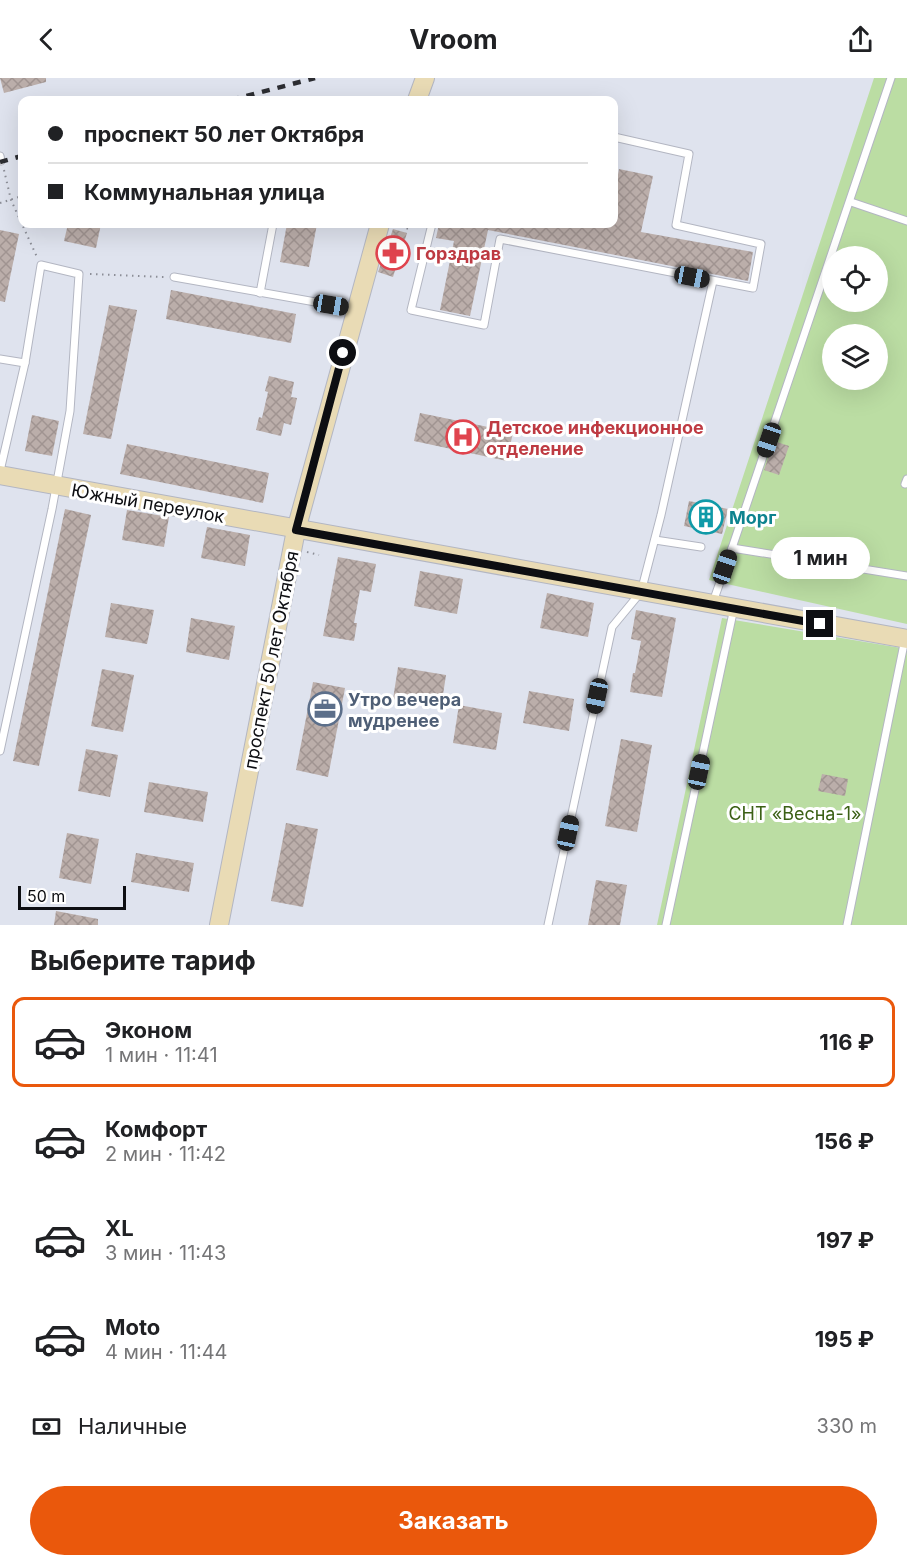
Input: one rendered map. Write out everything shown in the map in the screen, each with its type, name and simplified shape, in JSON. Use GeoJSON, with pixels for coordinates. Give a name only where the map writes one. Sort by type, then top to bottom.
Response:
{"type":"FeatureCollection","features":[{"type":"Feature","properties":{"kind":"street"},"geometry":{"type":"LineString","coordinates":[[418,96],[424,78]]}},
{"type":"Feature","properties":{"kind":"street","name":"проспект 50 лет Октября"},"geometry":{"type":"LineString","coordinates":[[219,925],[296,530],[379,228]]}},
{"type":"Feature","properties":{"kind":"street","name":"Южный переулок"},"geometry":{"type":"LineString","coordinates":[[0,473],[56,486],[734,608],[905,647]]}},
{"type":"Feature","properties":{"kind":"lane"},"geometry":{"type":"LineString","coordinates":[[712,604],[851,202],[891,78]]}},
{"type":"Feature","properties":{"kind":"lane"},"geometry":{"type":"LineString","coordinates":[[431,228],[411,310],[484,325],[500,239],[753,288],[761,244],[675,225],[689,154],[618,138]]}},
{"type":"Feature","properties":{"kind":"lane"},"geometry":{"type":"LineString","coordinates":[[851,202],[907,221]]}},
{"type":"Feature","properties":{"kind":"lane"},"geometry":{"type":"LineString","coordinates":[[260,293],[272,228]]}},
{"type":"Feature","properties":{"kind":"lane"},"geometry":{"type":"LineString","coordinates":[[0,473],[25,363],[41,265],[79,274],[70,411],[0,751]]}},
{"type":"Feature","properties":{"kind":"lane"},"geometry":{"type":"LineString","coordinates":[[174,277],[355,309]]}},
{"type":"Feature","properties":{"kind":"lane"},"geometry":{"type":"LineString","coordinates":[[548,925],[612,627],[641,591],[655,540],[713,281]]}},
{"type":"Feature","properties":{"kind":"lane"},"geometry":{"type":"LineString","coordinates":[[0,359],[25,363]]}},
{"type":"Feature","properties":{"kind":"lane"},"geometry":{"type":"LineString","coordinates":[[655,540],[701,547]]}},
{"type":"Feature","properties":{"kind":"lane"},"geometry":{"type":"LineString","coordinates":[[732,548],[907,576]]}},
{"type":"Feature","properties":{"kind":"lane"},"geometry":{"type":"LineString","coordinates":[[666,925],[734,608]]}},
{"type":"Feature","properties":{"kind":"lane"},"geometry":{"type":"LineString","coordinates":[[847,925],[905,647]]}},
{"type":"Feature","properties":{"kind":"path"},"geometry":{"type":"LineString","coordinates":[[1,159],[11,200],[18,215]]}},
{"type":"Feature","properties":{"kind":"path"},"geometry":{"type":"LineString","coordinates":[[0,202],[18,197]]}},
{"type":"Feature","properties":{"kind":"path"},"geometry":{"type":"LineString","coordinates":[[24,228],[41,265]]}},
{"type":"Feature","properties":{"kind":"path"},"geometry":{"type":"LineString","coordinates":[[405,228],[412,230]]}},
{"type":"Feature","properties":{"kind":"path"},"geometry":{"type":"LineString","coordinates":[[79,274],[174,277]]}},
{"type":"Feature","properties":{"kind":"green space"},"geometry":{"type":"Polygon","coordinates":[[[874,78],[907,78],[907,624],[709,580],[874,78]]]}},
{"type":"Feature","properties":{"kind":"green space","name":"СНТ «Весна-1»"},"geometry":{"type":"Polygon","coordinates":[[[722,618],[907,649],[907,925],[657,925],[722,618]]]}},
{"type":"Feature","properties":{"kind":"building"},"geometry":{"type":"Polygon","coordinates":[[[0,78],[46,78],[46,82],[4,93],[0,78]]]}},
{"type":"Feature","properties":{"kind":"building"},"geometry":{"type":"Polygon","coordinates":[[[619,169],[653,176],[641,232],[753,252],[748,281],[488,230],[470,316],[440,310],[454,241],[436,238],[438,228],[618,228],[619,169]]]}},
{"type":"Feature","properties":{"kind":"building"},"geometry":{"type":"Polygon","coordinates":[[[67,228],[100,228],[96,248],[64,241],[67,228]]]}},
{"type":"Feature","properties":{"kind":"building"},"geometry":{"type":"Polygon","coordinates":[[[286,228],[316,228],[309,267],[280,262],[286,228]]]}},
{"type":"Feature","properties":{"kind":"building","name":"Горздрав"},"geometry":{"type":"Polygon","coordinates":[[[393,229],[407,233],[393,277],[378,272],[393,229]]]}},
{"type":"Feature","properties":{"kind":"building"},"geometry":{"type":"Polygon","coordinates":[[[0,230],[19,234],[5,302],[0,301],[0,230]]]}},
{"type":"Feature","properties":{"kind":"building"},"geometry":{"type":"Polygon","coordinates":[[[171,290],[296,314],[291,343],[166,319],[171,290]]]}},
{"type":"Feature","properties":{"kind":"building"},"geometry":{"type":"Polygon","coordinates":[[[109,305],[137,310],[111,439],[83,434],[109,305]]]}},
{"type":"Feature","properties":{"kind":"building"},"geometry":{"type":"Polygon","coordinates":[[[269,376],[294,382],[291,397],[297,398],[291,425],[284,423],[281,436],[256,430],[259,417],[262,418],[269,376]]]}},
{"type":"Feature","properties":{"kind":"building","name":"Детское инфекционное отделение"},"geometry":{"type":"Polygon","coordinates":[[[420,413],[513,432],[507,461],[414,441],[420,413]]]}},
{"type":"Feature","properties":{"kind":"building"},"geometry":{"type":"Polygon","coordinates":[[[32,415],[59,421],[52,456],[25,451],[32,415]]]}},
{"type":"Feature","properties":{"kind":"building"},"geometry":{"type":"Polygon","coordinates":[[[774,441],[789,446],[779,475],[764,470],[774,441]]]}},
{"type":"Feature","properties":{"kind":"building"},"geometry":{"type":"Polygon","coordinates":[[[127,444],[269,473],[263,503],[120,474],[127,444]]]}},
{"type":"Feature","properties":{"kind":"building","name":"Морг"},"geometry":{"type":"Polygon","coordinates":[[[689,501],[728,509],[722,534],[684,526],[689,501]]]}},
{"type":"Feature","properties":{"kind":"building"},"geometry":{"type":"Polygon","coordinates":[[[65,509],[91,515],[39,766],[13,761],[65,509]]]}},
{"type":"Feature","properties":{"kind":"building"},"geometry":{"type":"Polygon","coordinates":[[[127,510],[169,517],[164,547],[122,540],[127,510]]]}},
{"type":"Feature","properties":{"kind":"building"},"geometry":{"type":"Polygon","coordinates":[[[207,527],[250,535],[245,566],[201,558],[207,527]]]}},
{"type":"Feature","properties":{"kind":"building"},"geometry":{"type":"Polygon","coordinates":[[[338,557],[376,564],[371,592],[360,590],[354,623],[357,623],[354,641],[323,636],[338,557]]]}},
{"type":"Feature","properties":{"kind":"building"},"geometry":{"type":"Polygon","coordinates":[[[420,571],[463,579],[457,614],[414,606],[420,571]]]}},
{"type":"Feature","properties":{"kind":"building"},"geometry":{"type":"Polygon","coordinates":[[[547,593],[594,603],[588,637],[540,628],[547,593]]]}},
{"type":"Feature","properties":{"kind":"building"},"geometry":{"type":"Polygon","coordinates":[[[111,603],[154,610],[147,644],[105,637],[111,603]]]}},
{"type":"Feature","properties":{"kind":"building"},"geometry":{"type":"Polygon","coordinates":[[[636,610],[676,618],[662,697],[630,692],[641,641],[631,639],[636,610]]]}},
{"type":"Feature","properties":{"kind":"building"},"geometry":{"type":"Polygon","coordinates":[[[191,618],[235,626],[229,660],[186,652],[191,618]]]}},
{"type":"Feature","properties":{"kind":"building"},"geometry":{"type":"Polygon","coordinates":[[[398,667],[446,675],[441,708],[393,699],[398,667]]]}},
{"type":"Feature","properties":{"kind":"building"},"geometry":{"type":"Polygon","coordinates":[[[102,669],[134,675],[123,732],[91,726],[102,669]]]}},
{"type":"Feature","properties":{"kind":"building"},"geometry":{"type":"Polygon","coordinates":[[[313,682],[345,688],[328,777],[296,770],[313,682]]]}},
{"type":"Feature","properties":{"kind":"building"},"geometry":{"type":"Polygon","coordinates":[[[529,691],[574,699],[569,731],[523,723],[529,691]]]}},
{"type":"Feature","properties":{"kind":"building"},"geometry":{"type":"Polygon","coordinates":[[[459,705],[502,713],[496,750],[453,743],[459,705]]]}},
{"type":"Feature","properties":{"kind":"building"},"geometry":{"type":"Polygon","coordinates":[[[621,739],[652,745],[637,832],[605,826],[621,739]]]}},
{"type":"Feature","properties":{"kind":"building"},"geometry":{"type":"Polygon","coordinates":[[[86,749],[118,755],[110,797],[78,791],[86,749]]]}},
{"type":"Feature","properties":{"kind":"building"},"geometry":{"type":"Polygon","coordinates":[[[822,774],[848,779],[845,796],[818,791],[822,774]]]}},
{"type":"Feature","properties":{"kind":"building"},"geometry":{"type":"Polygon","coordinates":[[[149,782],[208,792],[203,822],[144,812],[149,782]]]}},
{"type":"Feature","properties":{"kind":"building"},"geometry":{"type":"Polygon","coordinates":[[[286,823],[318,829],[303,907],[271,901],[286,823]]]}},
{"type":"Feature","properties":{"kind":"building"},"geometry":{"type":"Polygon","coordinates":[[[67,833],[99,839],[91,884],[59,878],[67,833]]]}},
{"type":"Feature","properties":{"kind":"building"},"geometry":{"type":"Polygon","coordinates":[[[136,853],[194,863],[189,892],[131,882],[136,853]]]}},
{"type":"Feature","properties":{"kind":"building"},"geometry":{"type":"Polygon","coordinates":[[[596,880],[627,885],[620,925],[588,925],[596,880]]]}},
{"type":"Feature","properties":{"kind":"building"},"geometry":{"type":"Polygon","coordinates":[[[56,911],[98,919],[98,925],[54,925],[56,911]]]}},
{"type":"Feature","properties":{"kind":"railway"},"geometry":{"type":"LineString","coordinates":[[246,96],[315,78]]}},
{"type":"Feature","properties":{"kind":"railway"},"geometry":{"type":"LineString","coordinates":[[0,162],[18,157]]}},
{"type":"Feature","properties":{"kind":"place","name":"Горздрав"},"geometry":{"type":"Point","coordinates":[393,253]}},
{"type":"Feature","properties":{"kind":"place","name":"Детское инфекционное отделение"},"geometry":{"type":"Point","coordinates":[463,437]}},
{"type":"Feature","properties":{"kind":"place","name":"Морг"},"geometry":{"type":"Point","coordinates":[706,517]}},
{"type":"Feature","properties":{"kind":"place","name":"Утро вечера мудренее"},"geometry":{"type":"Point","coordinates":[325,709]}},
{"type":"Feature","properties":{"kind":"route"},"geometry":{"type":"LineString","coordinates":[[343,353],[296,530],[820,624]]}}]}
